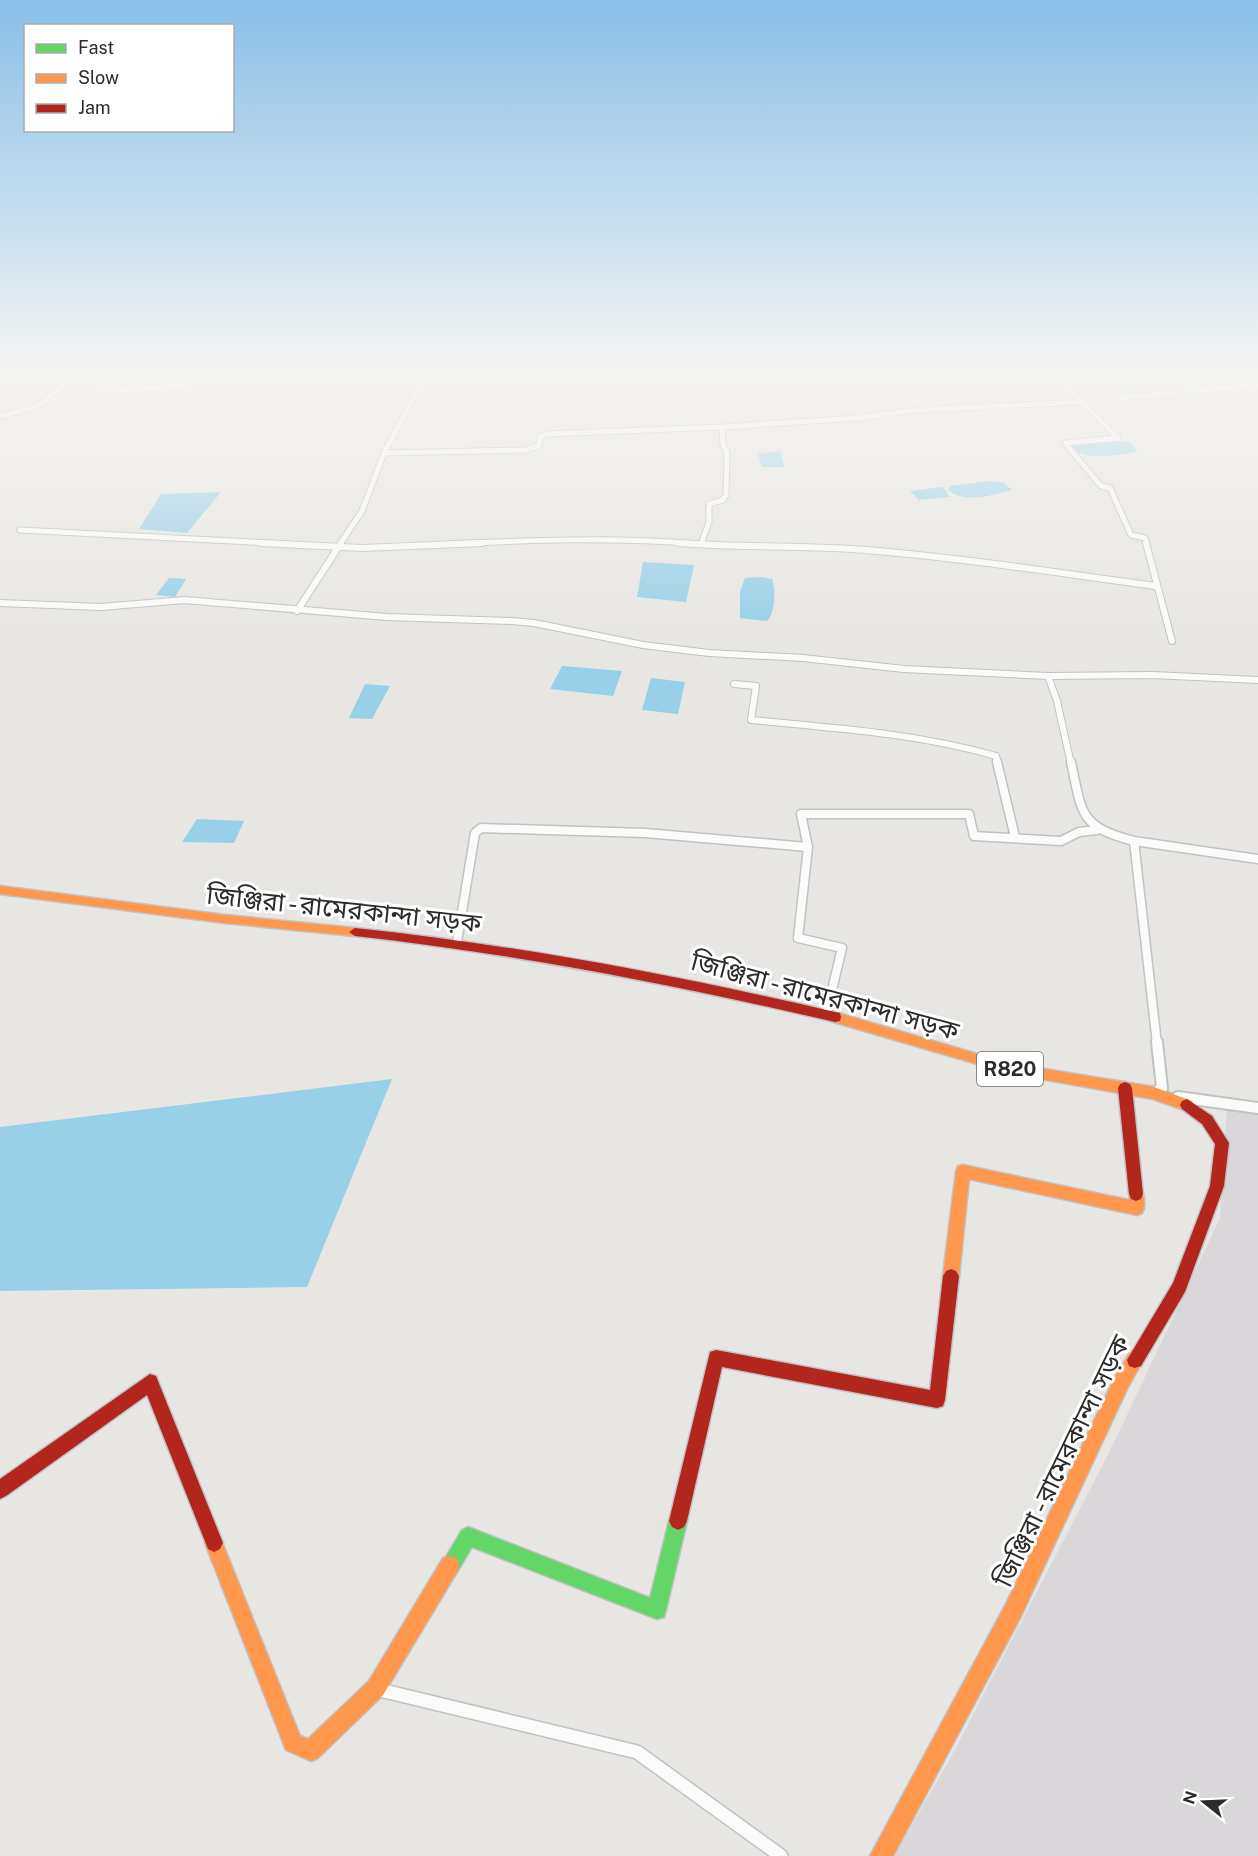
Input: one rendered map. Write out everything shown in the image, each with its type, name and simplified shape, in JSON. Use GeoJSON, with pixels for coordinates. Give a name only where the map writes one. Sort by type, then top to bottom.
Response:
{"type":"FeatureCollection","features":[{"type":"Feature","properties":{"kind":"main road","name":"জিঞ্জিরা - রামেরকান্দা সড়ক"},"geometry":{"type":"LineString","coordinates":[[0,890],[225,919],[457,942],[698,984],[826,1015],[1008,1068],[1154,1093],[1190,1106],[1216,1130],[1222,1143],[1217,1185],[1179,1287],[1121,1383],[1013,1611],[881,1856]]}},
{"type":"Feature","properties":{"kind":"main road"},"geometry":{"type":"LineString","coordinates":[[0,1490],[150,1382],[292,1743],[311,1751],[376,1688],[468,1536],[657,1610],[716,1358],[937,1400],[963,1171],[1137,1208],[1125,1088]]}},
{"type":"Feature","properties":{"kind":"street"},"geometry":{"type":"LineString","coordinates":[[297,611],[362,511],[382,458]]}},
{"type":"Feature","properties":{"kind":"street"},"geometry":{"type":"LineString","coordinates":[[701,544],[709,522],[709,504],[723,500],[726,495],[727,458]]}},
{"type":"Feature","properties":{"kind":"street"},"geometry":{"type":"LineString","coordinates":[[1077,458],[1101,486],[1110,488],[1131,535],[1144,538],[1172,641]]}},
{"type":"Feature","properties":{"kind":"street"},"geometry":{"type":"LineString","coordinates":[[20,530],[362,548],[564,539],[646,540],[746,548],[791,547],[899,553],[1155,585]]}},
{"type":"Feature","properties":{"kind":"street"},"geometry":{"type":"LineString","coordinates":[[0,603],[101,607],[184,600],[297,611],[534,623],[643,645],[709,653],[802,658],[904,669],[1048,676],[1191,675],[1258,680]]}},
{"type":"Feature","properties":{"kind":"street"},"geometry":{"type":"LineString","coordinates":[[1048,676],[1057,701],[1081,807],[1087,821],[1097,830]]}},
{"type":"Feature","properties":{"kind":"street"},"geometry":{"type":"LineString","coordinates":[[734,684],[756,686],[751,720],[899,735],[963,746],[996,756],[1015,837]]}},
{"type":"Feature","properties":{"kind":"street"},"geometry":{"type":"LineString","coordinates":[[826,1015],[842,948],[798,938],[808,847],[801,814],[969,814],[974,836],[1061,841],[1079,832],[1097,830],[1134,841],[1258,859]]}},
{"type":"Feature","properties":{"kind":"street"},"geometry":{"type":"LineString","coordinates":[[457,942],[475,833],[481,828],[551,827],[682,833],[808,847]]}},
{"type":"Feature","properties":{"kind":"street"},"geometry":{"type":"LineString","coordinates":[[1134,841],[1162,1088],[1154,1093]]}},
{"type":"Feature","properties":{"kind":"street"},"geometry":{"type":"LineString","coordinates":[[1154,1093],[1258,1108]]}},
{"type":"Feature","properties":{"kind":"street"},"geometry":{"type":"LineString","coordinates":[[376,1688],[637,1752],[781,1856]]}},
{"type":"Feature","properties":{"kind":"shaded area"},"geometry":{"type":"Polygon","coordinates":[[[1227,1107],[1258,1114],[1258,1856],[894,1856],[951,1757],[1111,1449],[1220,1218],[1227,1107]]]}},
{"type":"Feature","properties":{"kind":"water"},"geometry":{"type":"Polygon","coordinates":[[[759,458],[782,458],[785,467],[762,467],[759,458]]]}},
{"type":"Feature","properties":{"kind":"water"},"geometry":{"type":"Polygon","coordinates":[[[988,481],[1003,482],[1012,490],[988,496],[962,497],[948,490],[950,486],[988,481]]]}},
{"type":"Feature","properties":{"kind":"water"},"geometry":{"type":"Polygon","coordinates":[[[944,488],[950,497],[919,500],[910,491],[944,488]]]}},
{"type":"Feature","properties":{"kind":"water"},"geometry":{"type":"Polygon","coordinates":[[[221,492],[187,533],[139,529],[161,494],[221,492]]]}},
{"type":"Feature","properties":{"kind":"water"},"geometry":{"type":"Polygon","coordinates":[[[643,562],[694,565],[686,602],[637,597],[643,562]]]}},
{"type":"Feature","properties":{"kind":"water"},"geometry":{"type":"Polygon","coordinates":[[[169,578],[186,579],[175,597],[156,595],[169,578]]]}},
{"type":"Feature","properties":{"kind":"water"},"geometry":{"type":"Polygon","coordinates":[[[745,578],[772,579],[774,601],[770,617],[767,621],[740,618],[740,591],[745,578]]]}},
{"type":"Feature","properties":{"kind":"water"},"geometry":{"type":"Polygon","coordinates":[[[562,666],[622,671],[613,696],[550,689],[562,666]]]}},
{"type":"Feature","properties":{"kind":"water"},"geometry":{"type":"Polygon","coordinates":[[[651,678],[685,682],[678,714],[642,710],[651,678]]]}},
{"type":"Feature","properties":{"kind":"water"},"geometry":{"type":"Polygon","coordinates":[[[365,684],[390,686],[372,719],[349,718],[365,684]]]}},
{"type":"Feature","properties":{"kind":"water"},"geometry":{"type":"Polygon","coordinates":[[[197,819],[244,821],[234,843],[182,842],[197,819]]]}},
{"type":"Feature","properties":{"kind":"water"},"geometry":{"type":"Polygon","coordinates":[[[392,1079],[307,1287],[0,1291],[0,1127],[392,1079]]]}},
{"type":"Feature","properties":{"kind":"traffic: fast"},"geometry":{"type":"LineString","coordinates":[[450,1565],[468,1536],[657,1610],[678,1521]]}},
{"type":"Feature","properties":{"kind":"traffic: slow"},"geometry":{"type":"LineString","coordinates":[[0,890],[225,919],[355,932]]}},
{"type":"Feature","properties":{"kind":"traffic: slow"},"geometry":{"type":"LineString","coordinates":[[835,1017],[1008,1068],[1154,1093],[1187,1105]]}},
{"type":"Feature","properties":{"kind":"traffic: slow"},"geometry":{"type":"LineString","coordinates":[[951,1276],[963,1171],[1137,1208],[1136,1194]]}},
{"type":"Feature","properties":{"kind":"traffic: slow"},"geometry":{"type":"LineString","coordinates":[[881,1856],[1013,1611],[1121,1383],[1135,1360]]}},
{"type":"Feature","properties":{"kind":"traffic: slow"},"geometry":{"type":"LineString","coordinates":[[214,1543],[293,1743],[311,1751],[376,1688],[450,1565]]}},
{"type":"Feature","properties":{"kind":"traffic: jam"},"geometry":{"type":"LineString","coordinates":[[355,932],[476,947],[596,966],[835,1017]]}},
{"type":"Feature","properties":{"kind":"traffic: jam"},"geometry":{"type":"LineString","coordinates":[[1125,1088],[1136,1194]]}},
{"type":"Feature","properties":{"kind":"traffic: jam"},"geometry":{"type":"LineString","coordinates":[[1135,1360],[1179,1287],[1217,1186],[1222,1143],[1207,1120],[1187,1105]]}},
{"type":"Feature","properties":{"kind":"traffic: jam"},"geometry":{"type":"LineString","coordinates":[[678,1521],[716,1358],[937,1400],[951,1276]]}},
{"type":"Feature","properties":{"kind":"traffic: jam"},"geometry":{"type":"LineString","coordinates":[[0,1490],[150,1382],[214,1543]]}}]}
